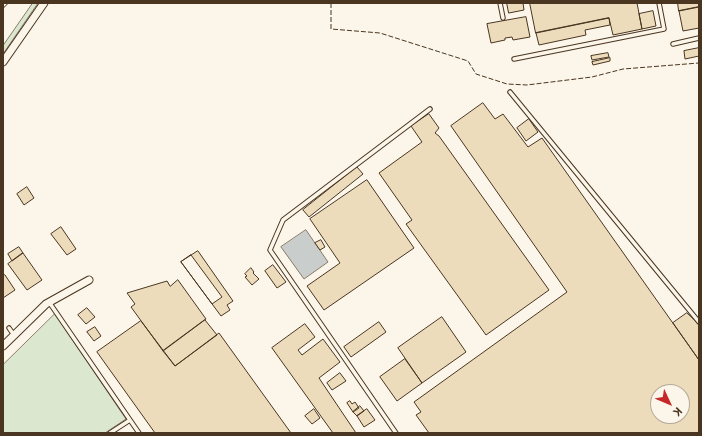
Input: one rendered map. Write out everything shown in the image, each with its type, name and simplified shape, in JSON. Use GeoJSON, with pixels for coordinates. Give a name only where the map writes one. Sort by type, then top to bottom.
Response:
{"type":"FeatureCollection","features":[{"type":"Feature","properties":{"kind":"street"},"geometry":{"type":"LineString","coordinates":[[3,62],[44,3]]}},
{"type":"Feature","properties":{"kind":"street"},"geometry":{"type":"LineString","coordinates":[[3,346],[49,302],[89,280]]}},
{"type":"Feature","properties":{"kind":"lane"},"geometry":{"type":"LineString","coordinates":[[500,3],[503,18]]}},
{"type":"Feature","properties":{"kind":"lane"},"geometry":{"type":"LineString","coordinates":[[514,59],[664,29],[659,3]]}},
{"type":"Feature","properties":{"kind":"lane"},"geometry":{"type":"LineString","coordinates":[[673,44],[699,38]]}},
{"type":"Feature","properties":{"kind":"lane"},"geometry":{"type":"LineString","coordinates":[[510,92],[699,322]]}},
{"type":"Feature","properties":{"kind":"lane"},"geometry":{"type":"LineString","coordinates":[[396,433],[270,250],[283,220],[430,109]]}},
{"type":"Feature","properties":{"kind":"lane"},"geometry":{"type":"LineString","coordinates":[[49,302],[139,433]]}},
{"type":"Feature","properties":{"kind":"lane"},"geometry":{"type":"LineString","coordinates":[[9,328],[14,335]]}},
{"type":"Feature","properties":{"kind":"lane"},"geometry":{"type":"LineString","coordinates":[[110,433],[130,420]]}},
{"type":"Feature","properties":{"kind":"green space"},"geometry":{"type":"Polygon","coordinates":[[[33,3],[38,3],[3,54],[3,46],[33,3]]]}},
{"type":"Feature","properties":{"kind":"green space"},"geometry":{"type":"Polygon","coordinates":[[[55,314],[126,419],[105,433],[3,433],[3,365],[55,314]]]}},
{"type":"Feature","properties":{"kind":"shaded area"},"geometry":{"type":"Polygon","coordinates":[[[306,230],[328,262],[304,279],[281,247],[306,230]]]}},
{"type":"Feature","properties":{"kind":"building"},"geometry":{"type":"Polygon","coordinates":[[[507,3],[523,3],[524,10],[509,13],[507,3]]]}},
{"type":"Feature","properties":{"kind":"building"},"geometry":{"type":"Polygon","coordinates":[[[530,3],[637,3],[642,29],[613,35],[609,18],[536,33],[530,3]]]}},
{"type":"Feature","properties":{"kind":"building"},"geometry":{"type":"Polygon","coordinates":[[[678,3],[699,3],[699,7],[679,11],[678,3]]]}},
{"type":"Feature","properties":{"kind":"building"},"geometry":{"type":"Polygon","coordinates":[[[699,7],[699,28],[683,31],[679,11],[699,7]]]}},
{"type":"Feature","properties":{"kind":"building"},"geometry":{"type":"Polygon","coordinates":[[[653,11],[656,26],[642,29],[639,14],[653,11]]]}},
{"type":"Feature","properties":{"kind":"building"},"geometry":{"type":"Polygon","coordinates":[[[526,17],[530,37],[513,40],[512,37],[505,38],[505,40],[491,43],[487,24],[526,17]]]}},
{"type":"Feature","properties":{"kind":"building"},"geometry":{"type":"Polygon","coordinates":[[[609,18],[610,25],[585,30],[586,35],[539,45],[536,33],[609,18]]]}},
{"type":"Feature","properties":{"kind":"building"},"geometry":{"type":"Polygon","coordinates":[[[699,48],[699,56],[685,59],[684,51],[699,48]]]}},
{"type":"Feature","properties":{"kind":"building"},"geometry":{"type":"Polygon","coordinates":[[[608,53],[609,57],[592,60],[591,56],[608,53]]]}},
{"type":"Feature","properties":{"kind":"building"},"geometry":{"type":"Polygon","coordinates":[[[610,58],[610,61],[593,65],[592,62],[610,58]]]}},
{"type":"Feature","properties":{"kind":"building"},"geometry":{"type":"Polygon","coordinates":[[[483,103],[495,119],[503,114],[528,147],[542,138],[699,360],[699,433],[429,433],[416,415],[421,412],[414,402],[567,292],[451,126],[483,103]]]}},
{"type":"Feature","properties":{"kind":"building"},"geometry":{"type":"Polygon","coordinates":[[[429,114],[439,128],[435,133],[439,136],[549,290],[486,335],[406,224],[412,220],[379,173],[422,142],[411,126],[429,114]]]}},
{"type":"Feature","properties":{"kind":"building"},"geometry":{"type":"Polygon","coordinates":[[[529,119],[538,132],[526,141],[517,128],[529,119]]]}},
{"type":"Feature","properties":{"kind":"building"},"geometry":{"type":"Polygon","coordinates":[[[357,167],[363,174],[309,217],[303,210],[357,167]]]}},
{"type":"Feature","properties":{"kind":"building"},"geometry":{"type":"Polygon","coordinates":[[[367,180],[414,248],[324,310],[307,286],[340,263],[310,219],[367,180]]]}},
{"type":"Feature","properties":{"kind":"building"},"geometry":{"type":"Polygon","coordinates":[[[27,187],[34,198],[24,205],[17,194],[27,187]]]}},
{"type":"Feature","properties":{"kind":"building"},"geometry":{"type":"Polygon","coordinates":[[[61,227],[76,249],[67,255],[51,234],[61,227]]]}},
{"type":"Feature","properties":{"kind":"building"},"geometry":{"type":"Polygon","coordinates":[[[321,240],[325,247],[320,250],[315,243],[321,240]]]}},
{"type":"Feature","properties":{"kind":"building"},"geometry":{"type":"Polygon","coordinates":[[[19,247],[23,253],[12,261],[8,254],[19,247]]]}},
{"type":"Feature","properties":{"kind":"building"},"geometry":{"type":"Polygon","coordinates":[[[198,251],[233,301],[227,305],[230,310],[221,316],[181,262],[198,251]]]}},
{"type":"Feature","properties":{"kind":"building"},"geometry":{"type":"Polygon","coordinates":[[[23,253],[42,280],[27,290],[8,264],[23,253]]]}},
{"type":"Feature","properties":{"kind":"building"},"geometry":{"type":"Polygon","coordinates":[[[191,255],[222,297],[212,304],[181,262],[191,255]]]}},
{"type":"Feature","properties":{"kind":"building"},"geometry":{"type":"Polygon","coordinates":[[[273,265],[286,282],[277,288],[265,271],[273,265]]]}},
{"type":"Feature","properties":{"kind":"building"},"geometry":{"type":"Polygon","coordinates":[[[251,268],[254,272],[253,273],[259,279],[252,285],[245,277],[247,276],[245,274],[251,268]]]}},
{"type":"Feature","properties":{"kind":"building"},"geometry":{"type":"Polygon","coordinates":[[[5,275],[15,290],[3,298],[3,276],[5,275]]]}},
{"type":"Feature","properties":{"kind":"building"},"geometry":{"type":"Polygon","coordinates":[[[178,280],[206,319],[163,351],[131,307],[135,304],[127,293],[167,281],[170,286],[178,280]]]}},
{"type":"Feature","properties":{"kind":"building"},"geometry":{"type":"Polygon","coordinates":[[[87,308],[95,317],[86,324],[78,315],[87,308]]]}},
{"type":"Feature","properties":{"kind":"building"},"geometry":{"type":"Polygon","coordinates":[[[687,313],[699,324],[699,360],[673,323],[687,313]]]}},
{"type":"Feature","properties":{"kind":"building"},"geometry":{"type":"Polygon","coordinates":[[[442,317],[466,352],[422,383],[398,348],[442,317]]]}},
{"type":"Feature","properties":{"kind":"building"},"geometry":{"type":"Polygon","coordinates":[[[205,320],[217,335],[175,366],[163,351],[205,320]]]}},
{"type":"Feature","properties":{"kind":"building"},"geometry":{"type":"Polygon","coordinates":[[[141,321],[175,366],[219,333],[291,433],[155,433],[97,352],[141,321]]]}},
{"type":"Feature","properties":{"kind":"building"},"geometry":{"type":"Polygon","coordinates":[[[379,322],[386,332],[351,357],[344,347],[379,322]]]}},
{"type":"Feature","properties":{"kind":"building"},"geometry":{"type":"Polygon","coordinates":[[[305,324],[315,337],[298,350],[302,355],[323,339],[340,362],[319,378],[356,433],[333,433],[272,348],[305,324]]]}},
{"type":"Feature","properties":{"kind":"building"},"geometry":{"type":"Polygon","coordinates":[[[95,327],[101,336],[94,341],[87,332],[95,327]]]}},
{"type":"Feature","properties":{"kind":"building"},"geometry":{"type":"Polygon","coordinates":[[[405,359],[422,383],[397,401],[380,377],[405,359]]]}},
{"type":"Feature","properties":{"kind":"building"},"geometry":{"type":"Polygon","coordinates":[[[340,373],[346,381],[332,390],[327,383],[340,373]]]}},
{"type":"Feature","properties":{"kind":"building"},"geometry":{"type":"Polygon","coordinates":[[[350,401],[352,404],[355,402],[359,408],[353,412],[347,403],[350,401]]]}},
{"type":"Feature","properties":{"kind":"building"},"geometry":{"type":"Polygon","coordinates":[[[360,406],[364,411],[357,416],[353,412],[360,406]]]}},
{"type":"Feature","properties":{"kind":"building"},"geometry":{"type":"Polygon","coordinates":[[[314,409],[320,418],[312,424],[305,416],[314,409]]]}},
{"type":"Feature","properties":{"kind":"building"},"geometry":{"type":"Polygon","coordinates":[[[367,409],[375,420],[364,427],[357,416],[367,409]]]}},
{"type":"Feature","properties":{"kind":"railway"},"geometry":{"type":"LineString","coordinates":[[3,6],[6,3]]}},
{"type":"Feature","properties":{"kind":"fence"},"geometry":{"type":"LineString","coordinates":[[331,3],[331,29],[380,33],[468,61],[476,74],[507,84],[527,85],[592,77],[623,69],[699,63]]}}]}
